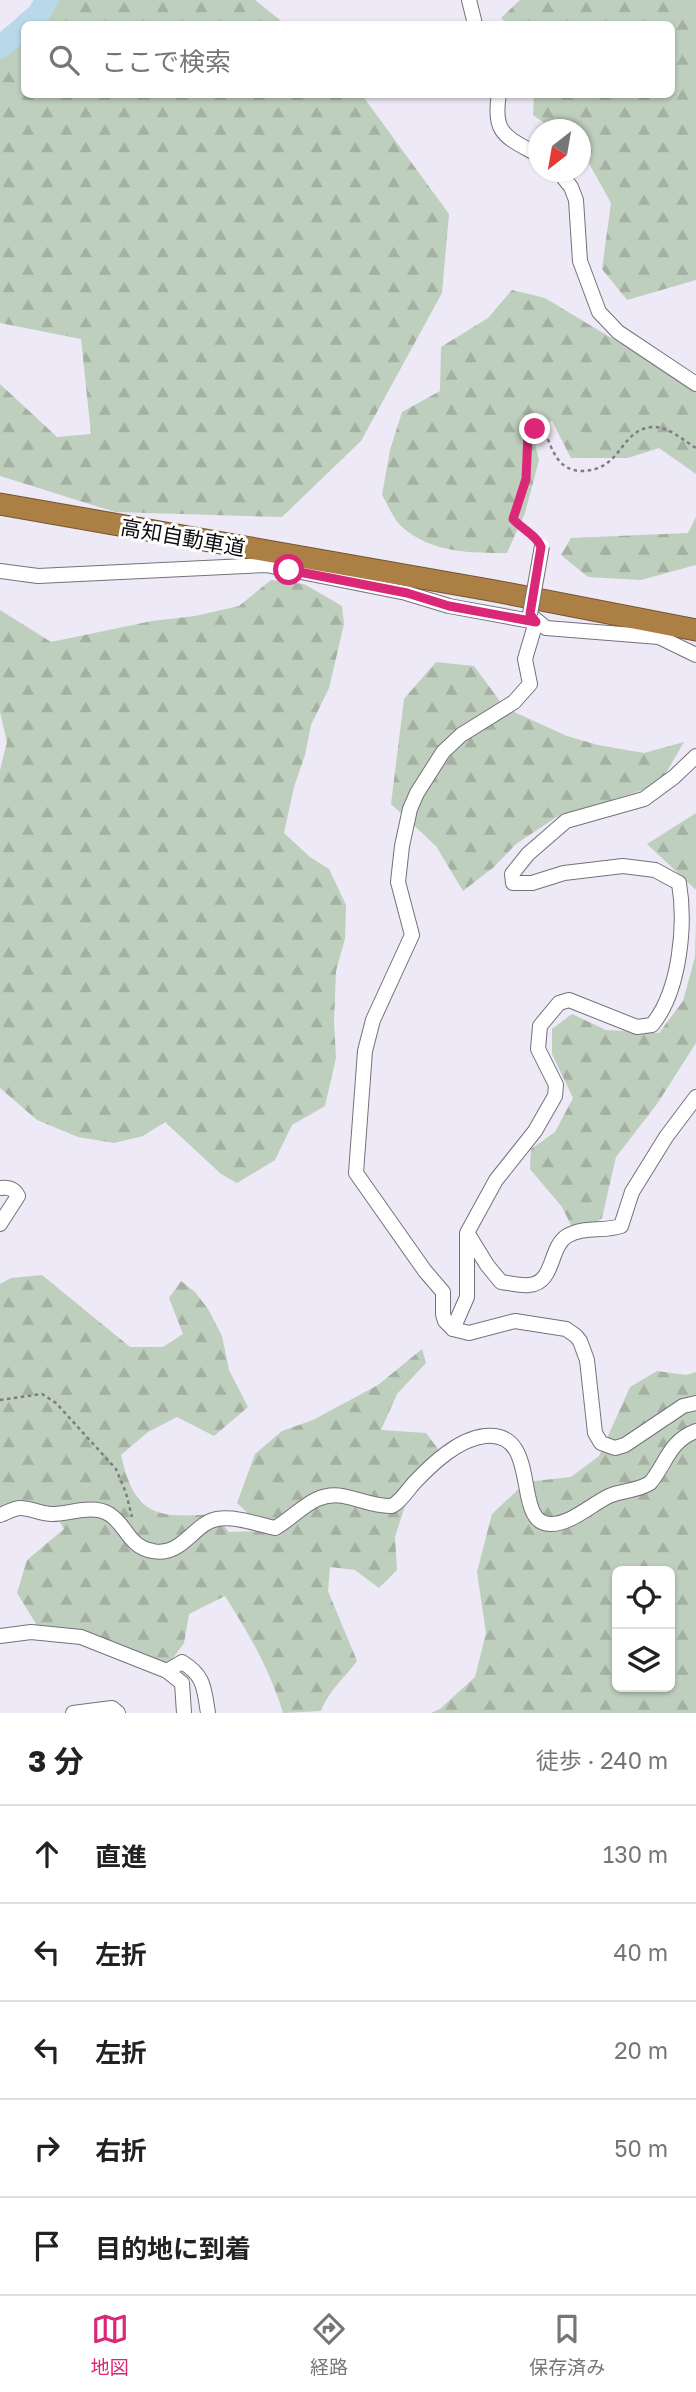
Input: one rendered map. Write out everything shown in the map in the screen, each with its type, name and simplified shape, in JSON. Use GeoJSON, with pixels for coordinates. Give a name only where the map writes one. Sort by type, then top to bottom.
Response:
{"type":"FeatureCollection","features":[{"type":"Feature","properties":{"kind":"highway","name":"高知自動車道"},"geometry":{"type":"LineString","coordinates":[[3,500],[576,595],[696,618]]}},
{"type":"Feature","properties":{"kind":"highway","name":"高知自動車道"},"geometry":{"type":"LineString","coordinates":[[3,500],[696,630]]}},
{"type":"Feature","properties":{"kind":"street"},"geometry":{"type":"LineString","coordinates":[[469,0],[474,21]]}},
{"type":"Feature","properties":{"kind":"street"},"geometry":{"type":"LineString","coordinates":[[498,98],[496,113],[500,129],[510,139],[528,149]]}},
{"type":"Feature","properties":{"kind":"street"},"geometry":{"type":"LineString","coordinates":[[567,182],[576,200],[580,261],[600,312],[618,332],[696,384]]}},
{"type":"Feature","properties":{"kind":"street"},"geometry":{"type":"LineString","coordinates":[[541,547],[526,659],[530,684],[514,702],[461,735],[443,752],[410,809],[398,881],[412,935],[373,1020],[365,1051],[356,1172],[425,1271],[443,1292],[443,1314],[445,1321],[453,1329],[469,1333],[515,1321],[566,1329],[580,1340],[587,1360],[595,1433],[601,1443],[615,1448],[625,1445],[683,1406],[696,1403]]}},
{"type":"Feature","properties":{"kind":"street"},"geometry":{"type":"LineString","coordinates":[[0,571],[38,576],[266,565],[407,593],[449,606],[533,618],[546,628],[659,637],[696,655]]}},
{"type":"Feature","properties":{"kind":"street"},"geometry":{"type":"LineString","coordinates":[[453,1329],[467,1297],[467,1233],[496,1180],[535,1131],[555,1096],[556,1084],[538,1049],[540,1026],[559,1003],[569,1000],[637,1027],[652,1025],[664,1010],[676,973],[682,904],[679,883],[655,870],[623,866],[564,873],[532,883],[513,883],[512,874],[528,854],[566,821],[644,799],[674,777],[696,756]]}},
{"type":"Feature","properties":{"kind":"street"},"geometry":{"type":"LineString","coordinates":[[467,1233],[487,1265],[502,1282],[531,1285],[543,1279],[565,1237],[581,1230],[610,1230],[621,1226],[632,1192],[666,1137],[696,1097]]}},
{"type":"Feature","properties":{"kind":"street"},"geometry":{"type":"LineString","coordinates":[[0,1188],[8,1187],[18,1196],[0,1224]]}},
{"type":"Feature","properties":{"kind":"street"},"geometry":{"type":"LineString","coordinates":[[0,1515],[20,1508],[49,1514],[99,1510],[117,1520],[130,1539],[138,1545],[150,1551],[168,1551],[215,1519],[242,1520],[275,1528],[301,1507],[327,1496],[339,1495],[391,1506],[436,1461],[464,1444],[485,1436],[500,1438],[514,1447],[521,1461],[532,1512],[543,1523],[555,1524],[610,1496],[650,1483],[670,1450],[696,1431]]}},
{"type":"Feature","properties":{"kind":"street"},"geometry":{"type":"LineString","coordinates":[[0,1647],[31,1632]]}},
{"type":"Feature","properties":{"kind":"street"},"geometry":{"type":"LineString","coordinates":[[0,1636],[31,1632],[81,1637],[167,1671],[183,1684],[184,1713]]}},
{"type":"Feature","properties":{"kind":"street"},"geometry":{"type":"LineString","coordinates":[[167,1671],[182,1662],[197,1673],[203,1683],[208,1713]]}},
{"type":"Feature","properties":{"kind":"street"},"geometry":{"type":"LineString","coordinates":[[73,1713],[112,1708],[118,1713]]}},
{"type":"Feature","properties":{"kind":"path"},"geometry":{"type":"LineString","coordinates":[[541,547],[539,541],[525,532],[513,519],[526,479],[528,434],[535,429],[545,431],[555,457],[564,466],[577,471],[597,470],[607,465],[636,431],[652,427],[664,428],[696,448]]}},
{"type":"Feature","properties":{"kind":"path"},"geometry":{"type":"LineString","coordinates":[[0,1400],[42,1394],[56,1403],[116,1469],[126,1493],[132,1519]]}},
{"type":"Feature","properties":{"kind":"green space"},"geometry":{"type":"Polygon","coordinates":[[[54,0],[255,0],[281,21],[43,21],[54,0]]]}},
{"type":"Feature","properties":{"kind":"green space"},"geometry":{"type":"Polygon","coordinates":[[[520,0],[696,0],[696,280],[627,300],[602,269],[611,203],[591,167],[591,119],[539,119],[533,115],[534,98],[675,98],[675,21],[504,21],[501,18],[520,0]]]}},
{"type":"Feature","properties":{"kind":"green space"},"geometry":{"type":"Polygon","coordinates":[[[21,39],[21,98],[364,98],[449,214],[442,293],[361,441],[282,517],[115,512],[0,476],[0,384],[57,437],[91,434],[81,339],[0,323],[0,45],[21,39]]]}},
{"type":"Feature","properties":{"kind":"green space"},"geometry":{"type":"Polygon","coordinates":[[[512,290],[545,298],[696,389],[696,474],[659,448],[628,458],[571,458],[552,421],[532,432],[539,460],[525,513],[507,553],[466,552],[438,547],[413,536],[402,527],[382,495],[390,450],[402,412],[440,391],[441,347],[488,318],[512,290]]]}},
{"type":"Feature","properties":{"kind":"green space"},"geometry":{"type":"Polygon","coordinates":[[[696,517],[696,565],[641,580],[588,577],[561,555],[571,538],[688,533],[696,517]]]}},
{"type":"Feature","properties":{"kind":"green space"},"geometry":{"type":"Polygon","coordinates":[[[271,580],[304,584],[342,606],[344,624],[329,688],[311,725],[284,833],[310,857],[329,869],[346,905],[345,939],[336,971],[336,1058],[325,1106],[292,1125],[275,1160],[237,1183],[221,1174],[165,1122],[143,1136],[114,1143],[78,1137],[37,1120],[0,1088],[0,770],[7,742],[0,712],[0,610],[51,642],[239,606],[271,580]]]}},
{"type":"Feature","properties":{"kind":"green space"},"geometry":{"type":"Polygon","coordinates":[[[436,662],[474,666],[505,708],[567,736],[598,745],[644,753],[684,742],[659,785],[555,818],[516,844],[494,867],[463,891],[436,846],[391,804],[404,699],[436,662]]]}},
{"type":"Feature","properties":{"kind":"green space"},"geometry":{"type":"Polygon","coordinates":[[[696,813],[696,890],[647,844],[696,813]]]}},
{"type":"Feature","properties":{"kind":"green space"},"geometry":{"type":"Polygon","coordinates":[[[696,922],[696,1043],[657,1104],[616,1157],[602,1218],[577,1237],[562,1207],[530,1169],[531,1149],[555,1132],[573,1098],[552,1054],[552,1029],[572,1014],[606,1030],[659,1033],[683,1001],[695,957],[696,922]]]}},
{"type":"Feature","properties":{"kind":"green space"},"geometry":{"type":"Polygon","coordinates":[[[42,1275],[130,1347],[163,1347],[183,1334],[169,1298],[181,1281],[195,1292],[208,1309],[222,1336],[229,1370],[248,1407],[214,1436],[177,1417],[148,1432],[121,1455],[134,1491],[152,1510],[178,1515],[215,1514],[229,1532],[266,1531],[237,1503],[255,1454],[282,1431],[313,1420],[378,1385],[422,1349],[426,1363],[397,1394],[381,1430],[426,1433],[441,1453],[421,1471],[404,1509],[395,1537],[397,1570],[379,1588],[355,1570],[330,1567],[328,1591],[357,1661],[321,1711],[283,1713],[258,1653],[225,1596],[189,1614],[184,1643],[168,1665],[41,1632],[17,1593],[27,1560],[64,1529],[52,1508],[0,1509],[0,1284],[11,1278],[42,1275]]]}},
{"type":"Feature","properties":{"kind":"green space"},"geometry":{"type":"Polygon","coordinates":[[[657,1371],[686,1375],[696,1372],[696,1713],[431,1713],[440,1709],[475,1677],[486,1633],[477,1572],[492,1514],[526,1482],[571,1477],[599,1456],[630,1387],[657,1371]]]}},
{"type":"Feature","properties":{"kind":"waterway"},"geometry":{"type":"LineString","coordinates":[[31,21],[38,15],[47,0]]}},
{"type":"Feature","properties":{"kind":"waterway"},"geometry":{"type":"LineString","coordinates":[[0,47],[21,30]]}},
{"type":"Feature","properties":{"kind":"route"},"geometry":{"type":"LineString","coordinates":[[289,570],[407,593],[449,606],[536,622],[530,614],[541,547],[539,541],[525,532],[513,519],[526,479],[528,434],[535,429]]}}]}
